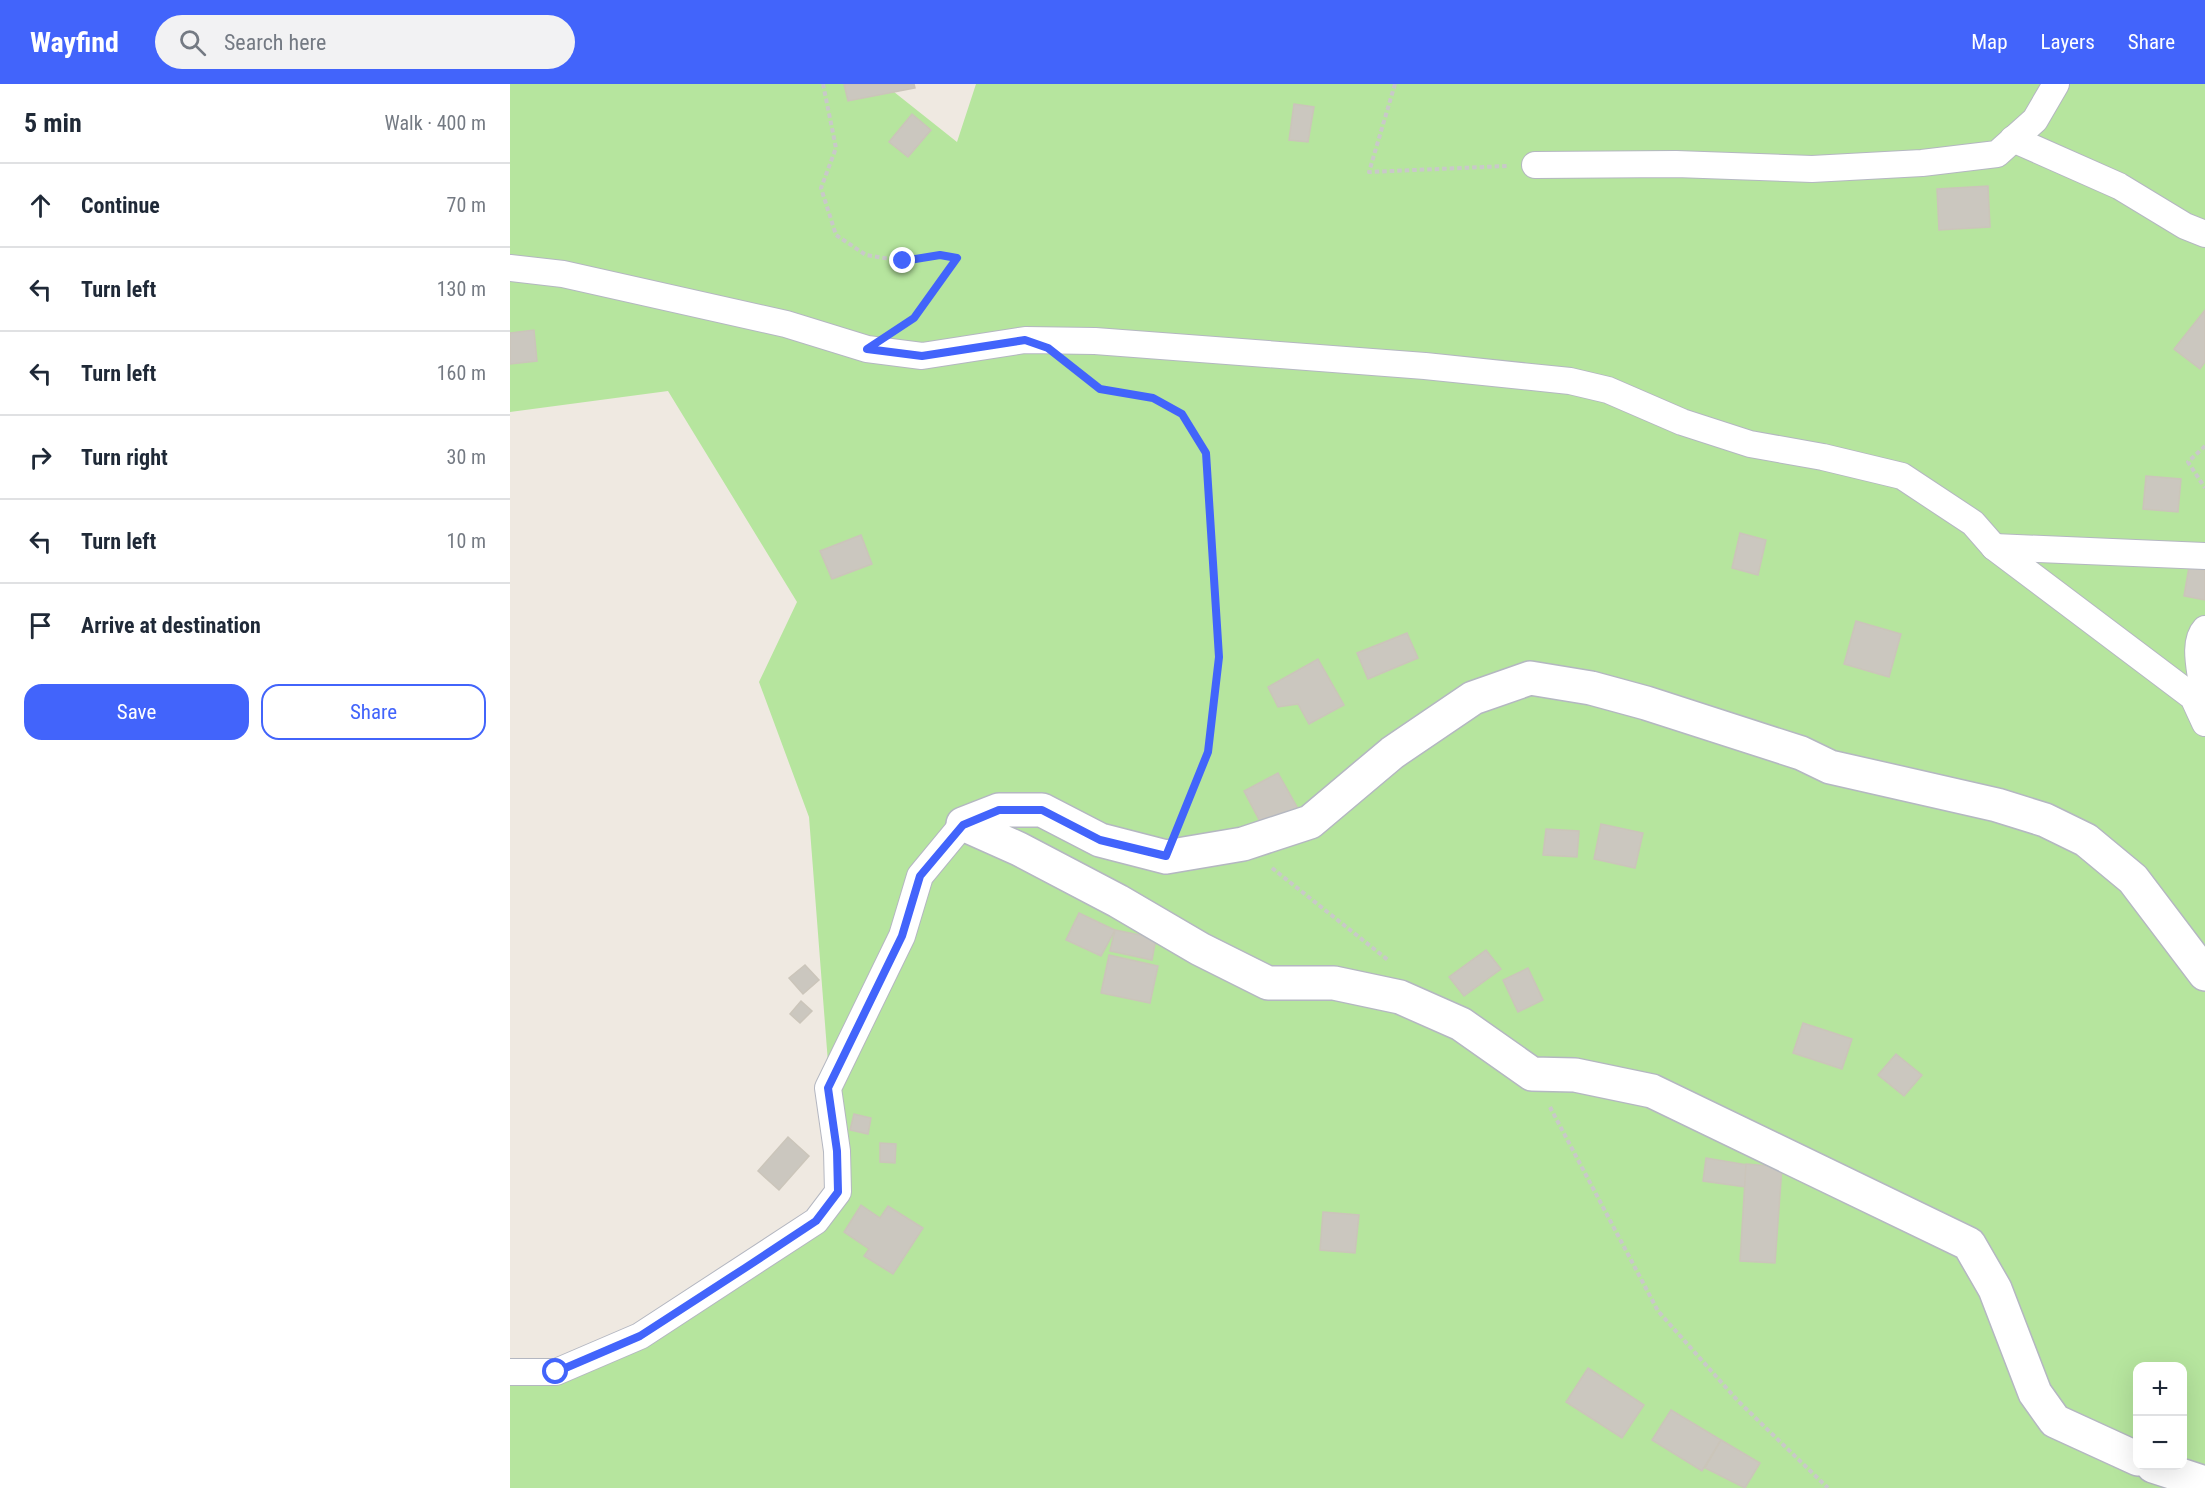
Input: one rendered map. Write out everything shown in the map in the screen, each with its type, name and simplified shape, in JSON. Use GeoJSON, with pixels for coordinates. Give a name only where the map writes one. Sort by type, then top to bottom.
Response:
{"type":"FeatureCollection","features":[{"type":"Feature","properties":{"kind":"street"},"geometry":{"type":"LineString","coordinates":[[1534,165],[1676,164],[1812,169],[1922,163],[1997,154],[2035,120],[2056,84]]}},
{"type":"Feature","properties":{"kind":"street"},"geometry":{"type":"LineString","coordinates":[[2013,139],[2119,186],[2185,226],[2205,234]]}},
{"type":"Feature","properties":{"kind":"street"},"geometry":{"type":"LineString","coordinates":[[510,268],[563,274],[754,317],[867,349],[922,356],[1025,340],[1095,340],[1425,366],[1570,381],[1608,390],[1682,422],[1750,444],[1823,457],[1902,476],[1973,523],[1994,548],[2193,697],[2205,723]]}},
{"type":"Feature","properties":{"kind":"street"},"geometry":{"type":"LineString","coordinates":[[1994,548],[2205,556]]}},
{"type":"Feature","properties":{"kind":"street"},"geometry":{"type":"LineString","coordinates":[[2193,697],[2202,685],[2198,658],[2200,634],[2205,629]]}},
{"type":"Feature","properties":{"kind":"street"},"geometry":{"type":"LineString","coordinates":[[510,1372],[556,1372],[640,1336],[816,1221],[838,1192],[837,1151],[828,1088],[902,936],[920,876],[963,825],[999,810],[1042,810],[1100,840],[1166,856],[1202,853],[1243,844],[1310,822],[1392,753],[1473,698],[1530,678],[1591,688],[1646,703],[1801,753],[1830,767],[1976,800],[2045,820],[2086,840],[2133,879],[2205,974]]}},
{"type":"Feature","properties":{"kind":"street"},"geometry":{"type":"LineString","coordinates":[[963,825],[1019,849],[1118,901],[1200,949],[1268,983],[1334,983],[1400,997],[1461,1024],[1532,1074],[1575,1075],[1652,1090],[1969,1244],[1995,1288],[2036,1393],[2055,1421],[2133,1457]]}},
{"type":"Feature","properties":{"kind":"street"},"geometry":{"type":"LineString","coordinates":[[2165,1470],[2205,1483]]}},
{"type":"Feature","properties":{"kind":"path"},"geometry":{"type":"LineString","coordinates":[[823,84],[836,148],[821,188],[836,235],[866,255],[903,261],[940,255],[957,258],[914,318],[867,349]]}},
{"type":"Feature","properties":{"kind":"path"},"geometry":{"type":"LineString","coordinates":[[1395,84],[1369,172],[1534,165]]}},
{"type":"Feature","properties":{"kind":"path"},"geometry":{"type":"LineString","coordinates":[[1074,369],[1100,389],[1153,398],[1182,414],[1206,453],[1219,657],[1208,752],[1166,856]]}},
{"type":"Feature","properties":{"kind":"path"},"geometry":{"type":"LineString","coordinates":[[2205,446],[2188,462],[2205,488]]}},
{"type":"Feature","properties":{"kind":"path"},"geometry":{"type":"LineString","coordinates":[[1243,844],[1390,962]]}},
{"type":"Feature","properties":{"kind":"path"},"geometry":{"type":"LineString","coordinates":[[1532,1074],[1658,1311],[1738,1401],[1828,1488]]}},
{"type":"Feature","properties":{"kind":"green space"},"geometry":{"type":"Polygon","coordinates":[[[510,84],[884,84],[957,142],[976,84],[2205,84],[2205,1488],[510,1488],[510,1368],[556,1372],[745,1268],[838,1192],[809,817],[759,682],[797,602],[668,391],[510,412],[510,84]]]}},
{"type":"Feature","properties":{"kind":"building"},"geometry":{"type":"Polygon","coordinates":[[[844,84],[914,84],[915,88],[848,101],[844,84]]]}},
{"type":"Feature","properties":{"kind":"building"},"geometry":{"type":"Polygon","coordinates":[[[1294,104],[1314,107],[1308,142],[1289,140],[1294,104]]]}},
{"type":"Feature","properties":{"kind":"building"},"geometry":{"type":"Polygon","coordinates":[[[912,114],[931,130],[908,157],[889,142],[912,114]]]}},
{"type":"Feature","properties":{"kind":"building"},"geometry":{"type":"Polygon","coordinates":[[[1988,186],[1990,227],[1939,230],[1937,189],[1988,186]]]}},
{"type":"Feature","properties":{"kind":"building"},"geometry":{"type":"Polygon","coordinates":[[[2205,310],[2205,362],[2200,369],[2174,349],[2205,310]]]}},
{"type":"Feature","properties":{"kind":"building"},"geometry":{"type":"Polygon","coordinates":[[[534,330],[537,361],[510,364],[510,333],[534,330]]]}},
{"type":"Feature","properties":{"kind":"building"},"geometry":{"type":"Polygon","coordinates":[[[2146,476],[2181,479],[2178,512],[2143,509],[2146,476]]]}},
{"type":"Feature","properties":{"kind":"building"},"geometry":{"type":"Polygon","coordinates":[[[1740,533],[1766,540],[1758,575],[1732,568],[1740,533]]]}},
{"type":"Feature","properties":{"kind":"building"},"geometry":{"type":"Polygon","coordinates":[[[861,535],[872,564],[832,579],[820,551],[861,535]]]}},
{"type":"Feature","properties":{"kind":"building"},"geometry":{"type":"Polygon","coordinates":[[[2189,567],[2205,570],[2205,600],[2184,596],[2189,567]]]}},
{"type":"Feature","properties":{"kind":"building"},"geometry":{"type":"Polygon","coordinates":[[[1856,621],[1901,634],[1889,677],[1844,664],[1856,621]]]}},
{"type":"Feature","properties":{"kind":"building"},"geometry":{"type":"Polygon","coordinates":[[[1407,633],[1418,658],[1368,679],[1357,653],[1407,633]]]}},
{"type":"Feature","properties":{"kind":"building"},"geometry":{"type":"Polygon","coordinates":[[[1318,659],[1344,705],[1309,724],[1298,704],[1278,707],[1268,687],[1318,659]]]}},
{"type":"Feature","properties":{"kind":"building"},"geometry":{"type":"Polygon","coordinates":[[[1278,773],[1301,814],[1266,833],[1244,791],[1278,773]]]}},
{"type":"Feature","properties":{"kind":"building"},"geometry":{"type":"Polygon","coordinates":[[[1601,824],[1643,833],[1635,868],[1594,859],[1601,824]]]}},
{"type":"Feature","properties":{"kind":"building"},"geometry":{"type":"Polygon","coordinates":[[[1546,829],[1579,831],[1577,857],[1543,855],[1546,829]]]}},
{"type":"Feature","properties":{"kind":"building"},"geometry":{"type":"Polygon","coordinates":[[[1079,913],[1115,930],[1101,956],[1066,940],[1079,913]]]}},
{"type":"Feature","properties":{"kind":"building"},"geometry":{"type":"Polygon","coordinates":[[[1115,930],[1156,938],[1152,960],[1110,951],[1115,930]]]}},
{"type":"Feature","properties":{"kind":"building"},"geometry":{"type":"Polygon","coordinates":[[[1486,950],[1501,969],[1464,996],[1449,977],[1486,950]]]}},
{"type":"Feature","properties":{"kind":"building"},"geometry":{"type":"Polygon","coordinates":[[[1109,955],[1158,966],[1150,1003],[1101,993],[1109,955]]]}},
{"type":"Feature","properties":{"kind":"building"},"geometry":{"type":"Polygon","coordinates":[[[805,965],[819,980],[803,994],[789,978],[805,965]]]}},
{"type":"Feature","properties":{"kind":"building"},"geometry":{"type":"Polygon","coordinates":[[[1528,968],[1543,1000],[1518,1012],[1503,980],[1528,968]]]}},
{"type":"Feature","properties":{"kind":"building"},"geometry":{"type":"Polygon","coordinates":[[[801,1001],[812,1011],[800,1023],[790,1014],[801,1001]]]}},
{"type":"Feature","properties":{"kind":"building"},"geometry":{"type":"Polygon","coordinates":[[[1803,1023],[1852,1039],[1842,1069],[1793,1053],[1803,1023]]]}},
{"type":"Feature","properties":{"kind":"building"},"geometry":{"type":"Polygon","coordinates":[[[1896,1054],[1922,1075],[1904,1096],[1878,1075],[1896,1054]]]}},
{"type":"Feature","properties":{"kind":"building"},"geometry":{"type":"Polygon","coordinates":[[[854,1114],[871,1118],[868,1134],[850,1130],[854,1114]]]}},
{"type":"Feature","properties":{"kind":"building"},"geometry":{"type":"Polygon","coordinates":[[[788,1137],[809,1156],[779,1190],[758,1171],[788,1137]]]}},
{"type":"Feature","properties":{"kind":"building"},"geometry":{"type":"Polygon","coordinates":[[[880,1143],[896,1144],[895,1163],[880,1162],[880,1143]]]}},
{"type":"Feature","properties":{"kind":"building"},"geometry":{"type":"Polygon","coordinates":[[[1706,1158],[1748,1165],[1745,1187],[1703,1181],[1706,1158]]]}},
{"type":"Feature","properties":{"kind":"building"},"geometry":{"type":"Polygon","coordinates":[[[1746,1164],[1782,1167],[1775,1263],[1740,1261],[1746,1164]]]}},
{"type":"Feature","properties":{"kind":"building"},"geometry":{"type":"Polygon","coordinates":[[[861,1205],[880,1218],[888,1206],[923,1228],[893,1274],[864,1256],[869,1249],[844,1232],[861,1205]]]}},
{"type":"Feature","properties":{"kind":"building"},"geometry":{"type":"Polygon","coordinates":[[[1323,1212],[1359,1215],[1355,1253],[1320,1250],[1323,1212]]]}},
{"type":"Feature","properties":{"kind":"building"},"geometry":{"type":"Polygon","coordinates":[[[1588,1368],[1644,1405],[1622,1438],[1566,1402],[1588,1368]]]}},
{"type":"Feature","properties":{"kind":"building"},"geometry":{"type":"Polygon","coordinates":[[[1671,1410],[1721,1440],[1702,1471],[1652,1440],[1671,1410]]]}},
{"type":"Feature","properties":{"kind":"building"},"geometry":{"type":"Polygon","coordinates":[[[1721,1440],[1760,1463],[1745,1488],[1705,1468],[1721,1440]]]}},
{"type":"Feature","properties":{"kind":"route"},"geometry":{"type":"LineString","coordinates":[[556,1372],[640,1336],[816,1221],[838,1192],[837,1151],[828,1088],[902,936],[920,876],[963,825],[999,810],[1042,810],[1100,840],[1166,856],[1208,752],[1219,657],[1206,453],[1182,414],[1153,398],[1100,389],[1048,348],[1025,340],[976,350],[922,356],[867,349],[914,318],[957,258],[940,255],[903,261]]}}]}
